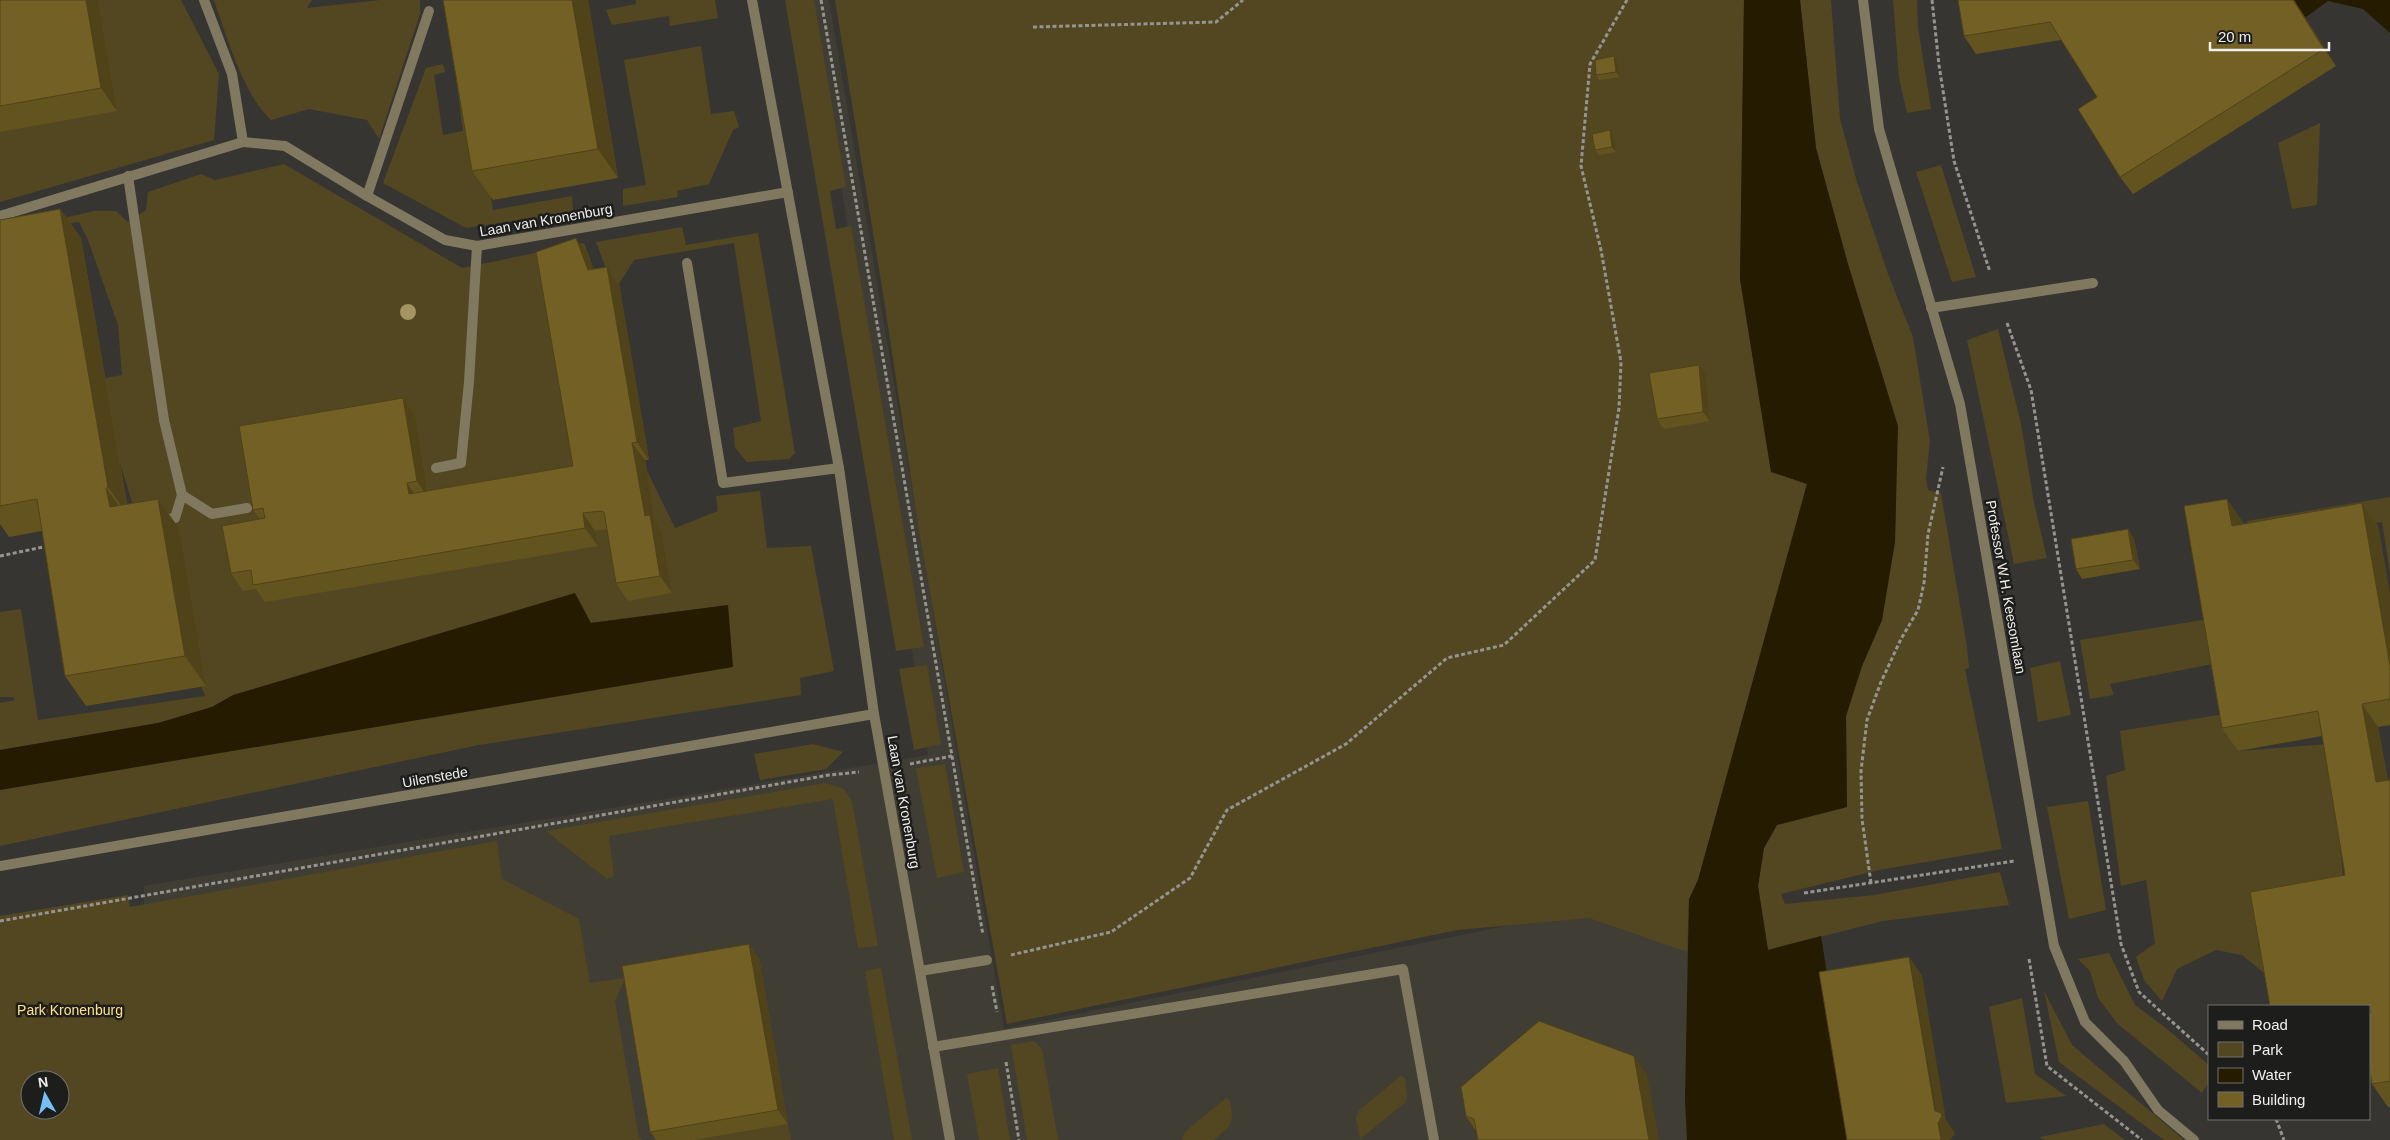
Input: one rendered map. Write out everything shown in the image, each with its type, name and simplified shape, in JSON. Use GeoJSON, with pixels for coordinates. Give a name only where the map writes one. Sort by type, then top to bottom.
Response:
{"type":"FeatureCollection","features":[{"type":"Feature","properties":{"kind":"street"},"geometry":{"type":"LineString","coordinates":[[0,216],[242,142],[232,74],[204,0]]}},
{"type":"Feature","properties":{"kind":"street","name":"Laan van Kronenburg"},"geometry":{"type":"LineString","coordinates":[[752,0],[839,468],[874,714],[950,1140]]}},
{"type":"Feature","properties":{"kind":"street","name":"Professor W.H. Keesomlaan"},"geometry":{"type":"LineString","coordinates":[[1863,0],[1878,129],[1960,404],[2054,946],[2085,1022],[2124,1061],[2158,1110],[2194,1140]]}},
{"type":"Feature","properties":{"kind":"street"},"geometry":{"type":"LineString","coordinates":[[367,196],[430,11]]}},
{"type":"Feature","properties":{"kind":"street","name":"Laan van Kronenburg"},"geometry":{"type":"LineString","coordinates":[[242,142],[285,146],[367,196],[445,240],[477,246],[788,192]]}},
{"type":"Feature","properties":{"kind":"street"},"geometry":{"type":"LineString","coordinates":[[128,176],[164,420],[182,495],[175,518],[152,522]]}},
{"type":"Feature","properties":{"kind":"street"},"geometry":{"type":"LineString","coordinates":[[436,468],[461,463],[469,382],[477,246]]}},
{"type":"Feature","properties":{"kind":"street"},"geometry":{"type":"LineString","coordinates":[[687,264],[723,483],[839,468]]}},
{"type":"Feature","properties":{"kind":"street"},"geometry":{"type":"LineString","coordinates":[[1931,308],[2093,283]]}},
{"type":"Feature","properties":{"kind":"street"},"geometry":{"type":"LineString","coordinates":[[182,495],[212,514],[247,508]]}},
{"type":"Feature","properties":{"kind":"street","name":"Uilenstede"},"geometry":{"type":"LineString","coordinates":[[0,866],[874,714]]}},
{"type":"Feature","properties":{"kind":"street"},"geometry":{"type":"LineString","coordinates":[[920,971],[987,960]]}},
{"type":"Feature","properties":{"kind":"street"},"geometry":{"type":"LineString","coordinates":[[933,1047],[1403,968],[1434,1140]]}},
{"type":"Feature","properties":{"kind":"path"},"geometry":{"type":"LineString","coordinates":[[821,0],[1019,1140]]}},
{"type":"Feature","properties":{"kind":"path"},"geometry":{"type":"LineString","coordinates":[[1033,27],[1216,22],[1244,0]]}},
{"type":"Feature","properties":{"kind":"path"},"geometry":{"type":"LineString","coordinates":[[987,960],[1111,932],[1190,878],[1226,810],[1346,744],[1447,658],[1504,645],[1595,560],[1620,408],[1621,362],[1601,250],[1581,166],[1590,64],[1627,0]]}},
{"type":"Feature","properties":{"kind":"path"},"geometry":{"type":"LineString","coordinates":[[1932,0],[1939,65],[1954,161],[2030,390],[2122,944],[2139,992],[2208,1054]]}},
{"type":"Feature","properties":{"kind":"path"},"geometry":{"type":"LineString","coordinates":[[1871,883],[1862,819],[1862,771],[1868,720],[1881,682],[1901,639],[1918,610],[1924,583],[1928,534],[1944,464]]}},
{"type":"Feature","properties":{"kind":"path"},"geometry":{"type":"LineString","coordinates":[[0,556],[47,548],[53,543]]}},
{"type":"Feature","properties":{"kind":"path"},"geometry":{"type":"LineString","coordinates":[[0,921],[829,775],[884,769],[952,756]]}},
{"type":"Feature","properties":{"kind":"path"},"geometry":{"type":"LineString","coordinates":[[1804,893],[2039,856]]}},
{"type":"Feature","properties":{"kind":"path"},"geometry":{"type":"LineString","coordinates":[[2276,1120],[2284,1140]]}},
{"type":"Feature","properties":{"kind":"shaded area"},"geometry":{"type":"Polygon","coordinates":[[[813,0],[829,0],[1004,1029],[1695,887],[1719,1140],[142,1140],[144,886],[928,755],[813,0]]]}},
{"type":"Feature","properties":{"kind":"green space"},"geometry":{"type":"Polygon","coordinates":[[[0,0],[181,0],[219,74],[214,140],[0,202],[0,0]]]}},
{"type":"Feature","properties":{"kind":"green space"},"geometry":{"type":"Polygon","coordinates":[[[214,0],[312,0],[307,8],[380,0],[420,0],[420,14],[379,139],[367,120],[309,109],[271,120],[252,96],[244,81],[214,0]]]}},
{"type":"Feature","properties":{"kind":"green space"},"geometry":{"type":"Polygon","coordinates":[[[636,0],[715,0],[718,18],[670,26],[669,16],[612,25],[606,10],[636,4],[636,0]]]}},
{"type":"Feature","properties":{"kind":"green space"},"geometry":{"type":"Polygon","coordinates":[[[785,0],[814,0],[846,187],[830,191],[836,229],[851,226],[924,647],[896,651],[785,0]]]}},
{"type":"Feature","properties":{"kind":"green space"},"geometry":{"type":"Polygon","coordinates":[[[835,0],[1744,0],[1740,279],[1771,471],[1807,484],[1698,880],[1689,899],[1687,952],[1589,918],[1457,930],[1007,1024],[919,531],[885,306],[835,0]]]}},
{"type":"Feature","properties":{"kind":"green space"},"geometry":{"type":"Polygon","coordinates":[[[1800,0],[1831,0],[1840,119],[1857,182],[1888,274],[1913,337],[1930,441],[1926,479],[1928,490],[1941,493],[1967,647],[1969,668],[1965,669],[2002,849],[1879,870],[1781,894],[1785,904],[1874,895],[2000,872],[2009,905],[1883,921],[1768,950],[1758,886],[1764,848],[1777,825],[1847,807],[1846,716],[1862,666],[1882,620],[1895,542],[1896,496],[1848,264],[1816,148],[1800,0]]]}},
{"type":"Feature","properties":{"kind":"green space"},"geometry":{"type":"Polygon","coordinates":[[[1893,0],[1917,0],[1918,27],[1931,109],[1907,113],[1899,78],[1893,0]]]}},
{"type":"Feature","properties":{"kind":"green space"},"geometry":{"type":"Polygon","coordinates":[[[701,46],[711,114],[734,111],[739,127],[733,130],[709,184],[677,191],[678,197],[623,206],[623,189],[646,185],[624,60],[701,46]]]}},
{"type":"Feature","properties":{"kind":"green space"},"geometry":{"type":"Polygon","coordinates":[[[468,60],[493,210],[572,196],[573,212],[466,228],[383,183],[426,68],[443,64],[445,72],[434,75],[443,135],[463,131],[454,62],[468,60]]]}},
{"type":"Feature","properties":{"kind":"green space"},"geometry":{"type":"Polygon","coordinates":[[[2320,123],[2317,205],[2292,209],[2278,143],[2320,123]]]}},
{"type":"Feature","properties":{"kind":"green space"},"geometry":{"type":"Polygon","coordinates":[[[284,164],[462,268],[584,243],[589,256],[549,270],[675,528],[718,511],[716,496],[760,491],[767,548],[811,546],[834,671],[800,678],[801,695],[479,745],[0,846],[0,790],[728,605],[590,623],[234,695],[212,707],[158,723],[0,750],[0,703],[15,700],[13,697],[0,697],[0,612],[21,609],[38,720],[205,696],[142,534],[94,380],[122,375],[118,325],[88,240],[79,222],[48,226],[47,222],[94,211],[116,211],[128,222],[146,210],[148,192],[201,174],[215,180],[284,164]]]}},
{"type":"Feature","properties":{"kind":"green space"},"geometry":{"type":"Polygon","coordinates":[[[1941,165],[1976,277],[1952,282],[1916,172],[1941,165]]]}},
{"type":"Feature","properties":{"kind":"green space"},"geometry":{"type":"Polygon","coordinates":[[[682,227],[686,245],[758,233],[795,453],[789,459],[747,462],[735,448],[733,428],[761,421],[734,243],[634,260],[619,284],[612,285],[596,242],[682,227]]]}},
{"type":"Feature","properties":{"kind":"green space"},"geometry":{"type":"Polygon","coordinates":[[[1998,329],[2021,424],[2034,503],[2047,558],[2014,564],[1967,340],[1998,329]]]}},
{"type":"Feature","properties":{"kind":"green space"},"geometry":{"type":"Polygon","coordinates":[[[2390,497],[2390,573],[2382,522],[2251,542],[2247,521],[2390,497]]]}},
{"type":"Feature","properties":{"kind":"green space"},"geometry":{"type":"Polygon","coordinates":[[[2215,618],[2223,662],[2110,684],[2114,695],[2090,699],[2080,640],[2215,618]]]}},
{"type":"Feature","properties":{"kind":"green space"},"geometry":{"type":"Polygon","coordinates":[[[2060,661],[2071,715],[2038,722],[2030,668],[2060,661]]]}},
{"type":"Feature","properties":{"kind":"green space"},"geometry":{"type":"Polygon","coordinates":[[[927,665],[941,744],[914,750],[899,669],[927,665]]]}},
{"type":"Feature","properties":{"kind":"green space"},"geometry":{"type":"Polygon","coordinates":[[[2231,713],[2238,751],[2329,744],[2348,921],[2258,944],[2270,978],[2242,955],[2216,950],[2177,969],[2162,1001],[2144,980],[2136,957],[2155,943],[2146,880],[2121,886],[2106,776],[2125,770],[2120,731],[2231,713]]]}},
{"type":"Feature","properties":{"kind":"green space"},"geometry":{"type":"Polygon","coordinates":[[[813,744],[843,752],[826,769],[760,780],[754,754],[813,744]]]}},
{"type":"Feature","properties":{"kind":"green space"},"geometry":{"type":"Polygon","coordinates":[[[945,764],[964,872],[937,878],[916,768],[945,764]]]}},
{"type":"Feature","properties":{"kind":"green space"},"geometry":{"type":"Polygon","coordinates":[[[826,783],[844,789],[852,802],[878,946],[858,948],[833,799],[609,836],[614,876],[607,879],[546,831],[826,783]]]}},
{"type":"Feature","properties":{"kind":"green space"},"geometry":{"type":"Polygon","coordinates":[[[2088,801],[2106,910],[2069,919],[2047,807],[2088,801]]]}},
{"type":"Feature","properties":{"kind":"green space","name":"Park Kronenburg"},"geometry":{"type":"Polygon","coordinates":[[[497,841],[502,879],[579,919],[590,983],[625,978],[615,1001],[639,1138],[643,1140],[0,1140],[0,916],[128,895],[130,907],[497,841]]]}},
{"type":"Feature","properties":{"kind":"green space"},"geometry":{"type":"Polygon","coordinates":[[[2109,953],[2135,1005],[2208,1064],[2208,1084],[2202,1093],[2118,1024],[2098,998],[2090,971],[2078,959],[2109,953]]]}},
{"type":"Feature","properties":{"kind":"green space"},"geometry":{"type":"Polygon","coordinates":[[[881,968],[912,1140],[894,1140],[865,971],[881,968]]]}},
{"type":"Feature","properties":{"kind":"green space"},"geometry":{"type":"Polygon","coordinates":[[[2044,991],[2072,1045],[2184,1140],[2164,1140],[2059,1062],[2044,991]]]}},
{"type":"Feature","properties":{"kind":"green space"},"geometry":{"type":"Polygon","coordinates":[[[2022,998],[2035,1074],[2066,1096],[2006,1103],[1989,1007],[2022,998]]]}},
{"type":"Feature","properties":{"kind":"green space"},"geometry":{"type":"Polygon","coordinates":[[[1034,1041],[1042,1049],[1058,1140],[1027,1140],[1011,1045],[1034,1041]]]}},
{"type":"Feature","properties":{"kind":"green space"},"geometry":{"type":"Polygon","coordinates":[[[998,1068],[1010,1140],[979,1140],[967,1074],[998,1068]]]}},
{"type":"Feature","properties":{"kind":"green space"},"geometry":{"type":"Polygon","coordinates":[[[1401,1076],[1405,1078],[1406,1102],[1360,1139],[1356,1117],[1359,1110],[1401,1076]]]}},
{"type":"Feature","properties":{"kind":"green space"},"geometry":{"type":"Polygon","coordinates":[[[1226,1098],[1230,1100],[1232,1120],[1225,1130],[1214,1140],[1182,1140],[1185,1132],[1226,1098]]]}},
{"type":"Feature","properties":{"kind":"green space"},"geometry":{"type":"Polygon","coordinates":[[[788,1124],[791,1140],[694,1140],[788,1124]]]}},
{"type":"Feature","properties":{"kind":"green space"},"geometry":{"type":"Polygon","coordinates":[[[2104,1124],[2125,1140],[2044,1140],[2040,1137],[2104,1124]]]}},
{"type":"Feature","properties":{"kind":"water"},"geometry":{"type":"Polygon","coordinates":[[[1744,0],[1800,0],[1816,148],[1848,264],[1898,426],[1895,542],[1882,620],[1862,666],[1846,716],[1847,807],[1777,825],[1764,848],[1758,886],[1768,950],[1821,936],[1854,1140],[1687,1140],[1685,1099],[1689,899],[1698,880],[1807,484],[1771,472],[1740,279],[1744,0]]]}},
{"type":"Feature","properties":{"kind":"water"},"geometry":{"type":"Polygon","coordinates":[[[2158,0],[2390,0],[2390,33],[2363,9],[2328,1],[2288,30],[2158,0]]]}},
{"type":"Feature","properties":{"kind":"water"},"geometry":{"type":"Polygon","coordinates":[[[575,593],[591,623],[728,605],[733,667],[0,790],[0,750],[158,723],[212,707],[233,695],[575,593]]]}},
{"type":"Feature","properties":{"kind":"building"},"geometry":{"type":"Polygon","coordinates":[[[0,0],[86,0],[101,88],[0,106],[0,0]]]}},
{"type":"Feature","properties":{"kind":"building"},"geometry":{"type":"Polygon","coordinates":[[[443,0],[572,0],[598,149],[472,171],[443,0]]]}},
{"type":"Feature","properties":{"kind":"building"},"geometry":{"type":"Polygon","coordinates":[[[1958,0],[2293,0],[2324,49],[2120,177],[2078,109],[2097,97],[2050,22],[1964,36],[1958,0]]]}},
{"type":"Feature","properties":{"kind":"building"},"geometry":{"type":"Polygon","coordinates":[[[1614,56],[1616,72],[1596,75],[1595,60],[1614,56]]]}},
{"type":"Feature","properties":{"kind":"building"},"geometry":{"type":"Polygon","coordinates":[[[1610,130],[1612,147],[1595,150],[1592,134],[1610,130]]]}},
{"type":"Feature","properties":{"kind":"building"},"geometry":{"type":"Polygon","coordinates":[[[60,209],[110,507],[158,499],[185,656],[65,676],[37,499],[0,506],[0,220],[60,209]]]}},
{"type":"Feature","properties":{"kind":"building"},"geometry":{"type":"Polygon","coordinates":[[[576,238],[588,270],[607,267],[637,442],[632,443],[645,516],[650,515],[660,576],[616,583],[604,512],[601,511],[583,513],[585,528],[253,585],[251,570],[231,573],[222,526],[265,518],[263,508],[253,510],[239,426],[403,398],[417,481],[407,483],[409,494],[573,466],[536,252],[576,238]]]}},
{"type":"Feature","properties":{"kind":"building"},"geometry":{"type":"Polygon","coordinates":[[[1699,365],[1703,412],[1657,419],[1649,373],[1699,365]]]}},
{"type":"Feature","properties":{"kind":"building"},"geometry":{"type":"Polygon","coordinates":[[[2227,499],[2232,526],[2362,503],[2390,666],[2390,699],[2362,704],[2376,782],[2390,780],[2390,1081],[2372,1084],[2370,1071],[2370,1005],[2270,1005],[2250,892],[2345,875],[2318,711],[2222,728],[2184,506],[2227,499]]]}},
{"type":"Feature","properties":{"kind":"building"},"geometry":{"type":"Polygon","coordinates":[[[2128,529],[2133,560],[2076,569],[2071,539],[2128,529]]]}},
{"type":"Feature","properties":{"kind":"building"},"geometry":{"type":"Polygon","coordinates":[[[749,944],[778,1110],[650,1132],[622,966],[749,944]]]}},
{"type":"Feature","properties":{"kind":"building"},"geometry":{"type":"Polygon","coordinates":[[[1909,957],[1935,1111],[1941,1113],[1942,1116],[1938,1123],[1941,1140],[1847,1140],[1819,972],[1909,957]]]}},
{"type":"Feature","properties":{"kind":"building"},"geometry":{"type":"Polygon","coordinates":[[[1539,1021],[1634,1056],[1649,1140],[1478,1140],[1474,1119],[1466,1116],[1461,1087],[1539,1021]]]}}]}
